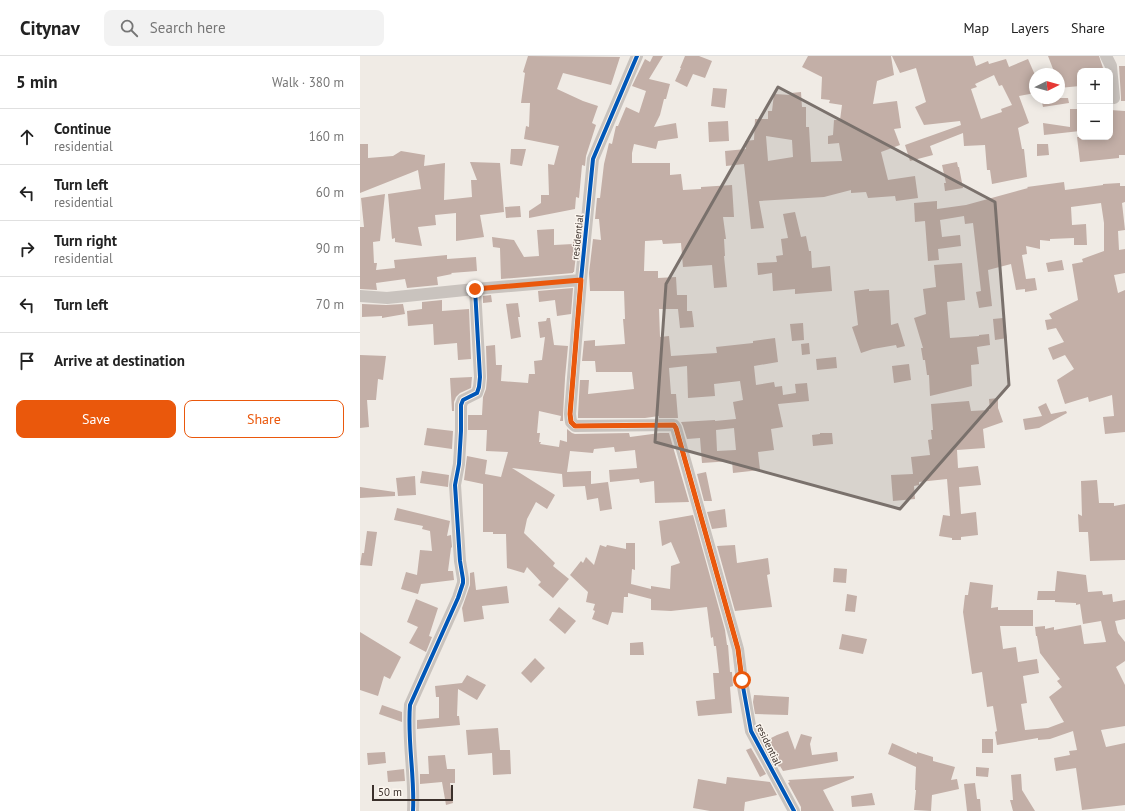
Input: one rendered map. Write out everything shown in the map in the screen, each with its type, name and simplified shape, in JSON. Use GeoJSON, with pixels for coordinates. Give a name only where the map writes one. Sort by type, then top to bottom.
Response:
{"type":"FeatureCollection","features":[{"type":"Feature","properties":{"kind":"street","name":"residential"},"geometry":{"type":"LineString","coordinates":[[637,56],[593,159],[581,280],[570,414],[571,422],[575,426],[674,425],[676,428],[738,649],[751,731],[794,811]]}},
{"type":"Feature","properties":{"kind":"street"},"geometry":{"type":"LineString","coordinates":[[1106,56],[1111,66],[1114,98]]}},
{"type":"Feature","properties":{"kind":"street"},"geometry":{"type":"LineString","coordinates":[[360,296],[387,298],[581,280]]}},
{"type":"Feature","properties":{"kind":"street"},"geometry":{"type":"LineString","coordinates":[[413,811],[414,793],[409,723],[410,705],[458,598],[463,583],[460,561],[455,485],[459,464],[461,405],[463,400],[477,393],[480,387],[475,289]]}},
{"type":"Feature","properties":{"kind":"highlighted area"},"geometry":{"type":"Polygon","coordinates":[[[778,87],[995,202],[1009,385],[900,509],[655,442],[666,284],[778,87]]]}},
{"type":"Feature","properties":{"kind":"building"},"geometry":{"type":"Polygon","coordinates":[[[528,56],[620,57],[611,85],[563,73],[557,89],[598,106],[592,123],[596,125],[586,156],[585,166],[582,165],[579,198],[576,197],[575,209],[529,218],[529,211],[541,203],[541,195],[549,195],[548,164],[554,165],[559,146],[524,139],[526,126],[529,127],[530,103],[521,103],[525,73],[523,72],[528,56]]]}},
{"type":"Feature","properties":{"kind":"building"},"geometry":{"type":"Polygon","coordinates":[[[653,56],[663,56],[649,79],[670,84],[666,99],[664,99],[660,115],[654,127],[676,123],[678,138],[658,141],[656,149],[634,144],[632,163],[670,163],[670,175],[681,174],[683,190],[732,185],[734,217],[723,217],[726,239],[724,239],[724,256],[727,287],[714,288],[712,265],[683,267],[681,243],[663,244],[662,240],[645,241],[644,271],[658,271],[658,278],[676,277],[677,295],[687,295],[687,311],[692,311],[694,327],[680,328],[678,309],[659,309],[660,337],[669,336],[671,356],[717,353],[716,347],[753,343],[753,341],[775,338],[778,362],[754,366],[756,385],[774,382],[775,387],[782,386],[783,395],[796,393],[795,384],[807,383],[809,401],[778,404],[783,427],[771,429],[774,450],[758,452],[760,470],[733,473],[732,461],[702,463],[700,438],[687,439],[681,422],[736,419],[733,402],[743,400],[740,381],[714,384],[715,396],[688,398],[687,366],[669,368],[671,394],[676,394],[678,418],[659,418],[659,416],[645,418],[578,418],[580,380],[589,380],[588,394],[634,389],[632,372],[596,372],[595,361],[582,361],[584,341],[595,340],[595,346],[625,344],[623,319],[625,319],[624,291],[590,291],[589,273],[593,239],[601,240],[599,219],[595,219],[597,198],[600,198],[604,164],[609,143],[612,144],[616,126],[618,126],[626,107],[639,113],[646,91],[632,86],[645,59],[650,62],[653,56]],[[734,428],[716,430],[717,451],[736,450],[734,428]]]}},
{"type":"Feature","properties":{"kind":"building"},"geometry":{"type":"Polygon","coordinates":[[[685,56],[699,56],[712,61],[705,78],[693,74],[687,87],[675,81],[685,56]]]}},
{"type":"Feature","properties":{"kind":"building"},"geometry":{"type":"Polygon","coordinates":[[[808,56],[891,56],[894,75],[877,81],[873,104],[897,101],[901,128],[894,129],[900,145],[881,152],[888,180],[915,176],[918,198],[896,201],[895,196],[868,198],[866,192],[851,193],[851,190],[824,197],[759,201],[764,228],[751,229],[744,164],[726,166],[725,151],[746,149],[745,141],[754,140],[755,119],[768,119],[768,111],[772,111],[774,94],[791,95],[791,93],[801,92],[802,107],[806,107],[806,127],[809,127],[811,162],[842,161],[839,143],[828,144],[828,136],[833,135],[834,120],[840,120],[842,105],[829,103],[830,100],[821,99],[822,77],[802,67],[808,56]],[[766,136],[768,161],[793,157],[792,140],[766,136]]]}},
{"type":"Feature","properties":{"kind":"building"},"geometry":{"type":"Polygon","coordinates":[[[892,56],[973,56],[976,66],[988,61],[989,64],[1006,59],[1009,67],[1028,59],[1032,68],[1029,68],[1029,94],[1019,96],[1029,123],[1018,128],[1022,149],[1024,149],[1027,177],[992,184],[990,170],[987,170],[985,145],[964,146],[963,133],[930,146],[933,155],[910,161],[905,145],[961,125],[960,121],[924,125],[915,107],[926,102],[916,68],[900,73],[892,56]],[[994,75],[975,84],[977,87],[971,89],[981,119],[1002,112],[1001,109],[1012,105],[1002,85],[999,86],[994,75]]]}},
{"type":"Feature","properties":{"kind":"building"},"geometry":{"type":"Polygon","coordinates":[[[1048,56],[1099,56],[1103,68],[1077,68],[1077,86],[1065,87],[1065,68],[1053,68],[1048,56]]]}},
{"type":"Feature","properties":{"kind":"building"},"geometry":{"type":"Polygon","coordinates":[[[1119,66],[1125,66],[1125,101],[1121,101],[1119,66]]]}},
{"type":"Feature","properties":{"kind":"building"},"geometry":{"type":"Polygon","coordinates":[[[713,88],[727,89],[725,108],[711,106],[713,88]]]}},
{"type":"Feature","properties":{"kind":"building"},"geometry":{"type":"Polygon","coordinates":[[[1065,98],[1068,98],[1069,103],[1065,104],[1065,98]]]}},
{"type":"Feature","properties":{"kind":"building"},"geometry":{"type":"Polygon","coordinates":[[[1042,104],[1062,104],[1043,107],[1042,104]]]}},
{"type":"Feature","properties":{"kind":"building"},"geometry":{"type":"Polygon","coordinates":[[[1070,109],[1077,109],[1077,131],[1044,135],[1043,123],[1070,127],[1070,109]]]}},
{"type":"Feature","properties":{"kind":"building"},"geometry":{"type":"Polygon","coordinates":[[[1113,110],[1125,111],[1125,155],[1119,155],[1119,158],[1080,162],[1077,140],[1113,140],[1113,110]]]}},
{"type":"Feature","properties":{"kind":"building"},"geometry":{"type":"Polygon","coordinates":[[[728,121],[729,141],[709,142],[708,122],[728,121]]]}},
{"type":"Feature","properties":{"kind":"building"},"geometry":{"type":"Polygon","coordinates":[[[360,144],[368,144],[368,158],[393,156],[401,151],[425,155],[424,166],[445,163],[444,200],[472,197],[471,180],[477,180],[470,162],[500,163],[504,212],[480,215],[484,237],[456,241],[456,213],[435,215],[436,225],[418,227],[422,246],[395,242],[395,238],[392,239],[388,194],[421,189],[418,170],[360,193],[360,144]]]}},
{"type":"Feature","properties":{"kind":"building"},"geometry":{"type":"Polygon","coordinates":[[[1037,144],[1048,144],[1049,155],[1037,156],[1037,144]]]}},
{"type":"Feature","properties":{"kind":"building"},"geometry":{"type":"Polygon","coordinates":[[[511,149],[526,149],[522,166],[510,164],[511,149]]]}},
{"type":"Feature","properties":{"kind":"building"},"geometry":{"type":"Polygon","coordinates":[[[957,162],[963,188],[945,191],[944,183],[946,183],[942,165],[957,162]]]}},
{"type":"Feature","properties":{"kind":"building"},"geometry":{"type":"Polygon","coordinates":[[[1064,182],[1065,190],[1103,184],[1120,183],[1120,186],[1125,186],[1125,202],[1122,203],[1125,230],[1118,231],[1119,250],[1125,249],[1125,273],[1114,275],[1118,293],[1125,290],[1125,432],[1105,434],[1103,417],[1114,416],[1112,395],[1089,402],[1088,397],[1065,404],[1057,380],[1074,369],[1065,355],[1053,360],[1048,348],[1064,342],[1056,328],[1047,330],[1045,320],[1052,319],[1049,314],[1078,300],[1072,264],[1083,262],[1082,259],[1104,251],[1104,223],[1101,203],[1071,207],[1072,225],[1086,224],[1087,245],[1074,245],[1074,238],[1050,239],[1050,241],[1040,240],[1040,249],[1026,246],[1027,254],[1022,255],[1026,279],[1035,278],[1037,290],[1025,292],[1025,289],[1016,290],[1011,264],[988,270],[992,306],[979,308],[976,292],[981,291],[973,223],[965,224],[964,216],[940,220],[942,237],[960,235],[961,246],[938,249],[939,260],[928,261],[925,221],[915,222],[914,203],[937,201],[937,209],[966,205],[1028,188],[1027,187],[1064,182]]]}},
{"type":"Feature","properties":{"kind":"building"},"geometry":{"type":"Polygon","coordinates":[[[385,194],[380,241],[373,242],[374,263],[377,263],[376,270],[395,268],[394,260],[447,255],[447,259],[476,257],[477,271],[451,273],[452,274],[437,277],[438,285],[407,288],[405,279],[376,283],[377,290],[360,289],[360,227],[364,227],[361,198],[385,194]]]}},
{"type":"Feature","properties":{"kind":"building"},"geometry":{"type":"Polygon","coordinates":[[[520,206],[521,217],[506,218],[505,207],[520,206]]]}},
{"type":"Feature","properties":{"kind":"building"},"geometry":{"type":"Polygon","coordinates":[[[795,212],[801,237],[806,236],[809,251],[811,251],[812,268],[830,266],[832,291],[795,294],[795,289],[773,291],[772,273],[758,275],[757,263],[777,262],[776,256],[783,255],[781,239],[788,238],[783,214],[795,212]]]}},
{"type":"Feature","properties":{"kind":"building"},"geometry":{"type":"Polygon","coordinates":[[[554,229],[554,245],[573,244],[573,238],[578,238],[573,273],[501,279],[500,248],[493,247],[492,237],[514,240],[524,257],[539,256],[537,230],[554,229]]]}},
{"type":"Feature","properties":{"kind":"building"},"geometry":{"type":"Polygon","coordinates":[[[1062,260],[1064,270],[1048,272],[1046,263],[1062,260]]]}},
{"type":"Feature","properties":{"kind":"building"},"geometry":{"type":"Polygon","coordinates":[[[962,263],[965,300],[947,302],[950,338],[989,334],[990,345],[977,347],[979,364],[971,365],[972,386],[930,396],[929,375],[927,375],[925,360],[923,360],[921,348],[923,348],[914,318],[926,314],[923,289],[936,287],[934,265],[962,263]]]}},
{"type":"Feature","properties":{"kind":"building"},"geometry":{"type":"Polygon","coordinates":[[[573,288],[571,314],[557,316],[555,300],[539,302],[538,291],[573,288]]]}},
{"type":"Feature","properties":{"kind":"building"},"geometry":{"type":"Polygon","coordinates":[[[869,289],[869,291],[889,290],[891,325],[898,323],[905,346],[897,348],[896,345],[873,349],[861,353],[852,327],[858,325],[854,291],[869,289]]]}},
{"type":"Feature","properties":{"kind":"building"},"geometry":{"type":"Polygon","coordinates":[[[491,295],[492,302],[483,303],[483,296],[491,295]]]}},
{"type":"Feature","properties":{"kind":"building"},"geometry":{"type":"Polygon","coordinates":[[[442,300],[442,311],[469,309],[471,359],[458,360],[457,343],[434,345],[433,324],[408,326],[407,311],[422,309],[422,302],[442,300]]]}},
{"type":"Feature","properties":{"kind":"building"},"geometry":{"type":"Polygon","coordinates":[[[518,303],[520,317],[518,317],[521,337],[511,339],[506,304],[518,303]]]}},
{"type":"Feature","properties":{"kind":"building"},"geometry":{"type":"Polygon","coordinates":[[[362,304],[403,304],[405,314],[382,318],[382,316],[362,317],[362,304]]]}},
{"type":"Feature","properties":{"kind":"building"},"geometry":{"type":"Polygon","coordinates":[[[547,318],[550,318],[554,345],[568,346],[563,421],[560,421],[561,416],[539,411],[537,433],[540,433],[540,444],[559,447],[560,440],[567,442],[567,429],[575,434],[629,433],[630,437],[669,433],[689,502],[655,503],[654,481],[640,483],[639,479],[610,482],[609,470],[637,468],[635,450],[615,452],[614,447],[594,449],[593,453],[570,451],[567,472],[591,471],[591,484],[608,482],[612,509],[600,511],[598,498],[587,500],[585,486],[563,487],[562,474],[512,468],[555,495],[547,509],[536,502],[527,519],[524,533],[555,563],[553,566],[569,579],[553,598],[538,585],[541,582],[527,567],[524,573],[507,568],[506,534],[483,532],[483,484],[464,480],[467,456],[487,460],[485,474],[501,477],[508,452],[486,451],[487,430],[468,430],[468,415],[482,415],[483,397],[486,389],[487,378],[486,346],[495,345],[496,365],[502,365],[501,381],[528,383],[529,374],[535,374],[534,361],[542,360],[545,337],[540,338],[538,322],[546,321],[547,318]]]}},
{"type":"Feature","properties":{"kind":"building"},"geometry":{"type":"Polygon","coordinates":[[[1003,318],[1007,338],[995,340],[993,319],[1003,318]]]}},
{"type":"Feature","properties":{"kind":"building"},"geometry":{"type":"Polygon","coordinates":[[[803,323],[804,340],[792,341],[790,324],[803,323]]]}},
{"type":"Feature","properties":{"kind":"building"},"geometry":{"type":"Polygon","coordinates":[[[809,343],[810,354],[802,355],[801,344],[809,343]]]}},
{"type":"Feature","properties":{"kind":"building"},"geometry":{"type":"Polygon","coordinates":[[[360,355],[386,356],[383,380],[378,379],[376,400],[367,400],[369,427],[360,428],[360,355]]]}},
{"type":"Feature","properties":{"kind":"building"},"geometry":{"type":"Polygon","coordinates":[[[836,357],[837,368],[817,370],[816,359],[836,357]]]}},
{"type":"Feature","properties":{"kind":"building"},"geometry":{"type":"Polygon","coordinates":[[[909,364],[911,380],[894,383],[892,366],[909,364]]]}},
{"type":"Feature","properties":{"kind":"building"},"geometry":{"type":"Polygon","coordinates":[[[472,377],[471,388],[460,393],[456,397],[454,402],[454,411],[452,411],[450,378],[472,377]]]}},
{"type":"Feature","properties":{"kind":"building"},"geometry":{"type":"Polygon","coordinates":[[[998,398],[998,408],[1003,422],[983,429],[985,448],[957,450],[958,468],[978,466],[981,485],[959,487],[961,514],[976,512],[978,535],[961,537],[961,540],[952,540],[952,538],[939,536],[943,515],[950,516],[947,479],[919,482],[919,485],[914,486],[915,499],[893,501],[891,475],[913,474],[911,457],[930,455],[928,440],[932,439],[931,430],[933,430],[931,404],[969,401],[971,411],[990,410],[989,399],[998,398]]]}},
{"type":"Feature","properties":{"kind":"building"},"geometry":{"type":"Polygon","coordinates":[[[1046,403],[1051,414],[1066,411],[1067,413],[1039,428],[1025,430],[1023,419],[1042,416],[1038,407],[1046,403]]]}},
{"type":"Feature","properties":{"kind":"building"},"geometry":{"type":"Polygon","coordinates":[[[427,428],[453,431],[452,449],[424,445],[427,428]]]}},
{"type":"Feature","properties":{"kind":"building"},"geometry":{"type":"Polygon","coordinates":[[[832,433],[833,444],[813,446],[812,435],[832,433]]]}},
{"type":"Feature","properties":{"kind":"building"},"geometry":{"type":"Polygon","coordinates":[[[422,471],[449,475],[448,487],[420,483],[422,471]]]}},
{"type":"Feature","properties":{"kind":"building"},"geometry":{"type":"Polygon","coordinates":[[[706,472],[712,501],[704,501],[697,474],[706,472]]]}},
{"type":"Feature","properties":{"kind":"building"},"geometry":{"type":"Polygon","coordinates":[[[415,476],[416,495],[398,496],[396,478],[415,476]]]}},
{"type":"Feature","properties":{"kind":"building"},"geometry":{"type":"Polygon","coordinates":[[[1097,480],[1099,503],[1114,503],[1114,506],[1125,504],[1125,560],[1090,561],[1088,532],[1079,532],[1078,514],[1082,516],[1081,481],[1097,480]]]}},
{"type":"Feature","properties":{"kind":"building"},"geometry":{"type":"Polygon","coordinates":[[[360,487],[395,492],[395,496],[360,498],[360,487]]]}},
{"type":"Feature","properties":{"kind":"building"},"geometry":{"type":"Polygon","coordinates":[[[397,508],[450,521],[447,536],[451,535],[452,547],[448,571],[453,571],[454,580],[421,584],[418,594],[401,589],[406,572],[417,575],[420,550],[432,551],[430,531],[422,529],[423,526],[394,520],[397,508]]]}},
{"type":"Feature","properties":{"kind":"building"},"geometry":{"type":"Polygon","coordinates":[[[725,509],[727,527],[712,529],[707,512],[725,509]]]}},
{"type":"Feature","properties":{"kind":"building"},"geometry":{"type":"Polygon","coordinates":[[[693,515],[728,645],[730,672],[732,672],[733,686],[730,687],[732,713],[698,716],[696,701],[715,699],[713,673],[719,673],[716,646],[714,646],[713,637],[711,638],[707,607],[671,611],[651,610],[651,599],[628,593],[628,597],[624,597],[623,613],[612,612],[608,625],[592,619],[595,611],[593,610],[595,604],[586,602],[588,592],[570,575],[581,561],[583,563],[586,557],[594,565],[600,545],[626,549],[626,543],[635,543],[635,570],[632,569],[631,584],[651,589],[651,586],[670,589],[671,566],[680,563],[671,542],[662,546],[659,521],[693,515]]]}},
{"type":"Feature","properties":{"kind":"building"},"geometry":{"type":"Polygon","coordinates":[[[367,531],[377,532],[372,566],[360,565],[362,553],[364,553],[367,531]]]}},
{"type":"Feature","properties":{"kind":"building"},"geometry":{"type":"Polygon","coordinates":[[[735,545],[737,563],[768,558],[770,574],[767,575],[772,607],[735,611],[717,546],[735,545]]]}},
{"type":"Feature","properties":{"kind":"building"},"geometry":{"type":"Polygon","coordinates":[[[834,568],[847,569],[846,583],[833,582],[834,568]]]}},
{"type":"Feature","properties":{"kind":"building"},"geometry":{"type":"Polygon","coordinates":[[[1057,571],[1086,575],[1088,592],[1102,591],[1103,595],[1112,594],[1113,602],[1125,600],[1125,619],[1115,621],[1118,633],[1125,642],[1125,661],[1116,667],[1125,685],[1125,726],[1101,730],[1106,747],[1125,743],[1125,805],[1082,810],[1076,768],[1056,771],[1054,758],[1070,755],[1069,751],[1077,750],[1073,731],[1050,739],[1038,740],[1038,738],[997,745],[995,732],[997,731],[993,706],[987,707],[982,672],[972,674],[963,612],[965,595],[968,595],[970,582],[993,585],[991,608],[998,607],[998,610],[1033,610],[1033,626],[1000,626],[1003,649],[1016,647],[1018,662],[1037,659],[1039,673],[1023,676],[1027,703],[1021,704],[1025,730],[1048,728],[1064,722],[1049,697],[1062,687],[1057,681],[1060,679],[1040,653],[1035,627],[1045,626],[1045,629],[1054,627],[1054,630],[1081,625],[1084,644],[1106,642],[1101,621],[1083,624],[1080,604],[1076,605],[1076,603],[1055,602],[1055,600],[1037,600],[1038,591],[1055,591],[1057,571]]]}},
{"type":"Feature","properties":{"kind":"building"},"geometry":{"type":"Polygon","coordinates":[[[474,572],[476,590],[507,586],[509,603],[482,606],[484,619],[464,622],[462,608],[470,585],[470,573],[474,572]]]}},
{"type":"Feature","properties":{"kind":"building"},"geometry":{"type":"Polygon","coordinates":[[[847,594],[857,596],[855,612],[845,611],[847,594]]]}},
{"type":"Feature","properties":{"kind":"building"},"geometry":{"type":"Polygon","coordinates":[[[416,599],[438,608],[429,636],[432,637],[426,652],[409,643],[418,627],[407,622],[416,599]]]}},
{"type":"Feature","properties":{"kind":"building"},"geometry":{"type":"Polygon","coordinates":[[[559,607],[576,621],[565,634],[549,620],[559,607]]]}},
{"type":"Feature","properties":{"kind":"building"},"geometry":{"type":"Polygon","coordinates":[[[360,632],[401,657],[390,679],[384,676],[378,696],[360,690],[360,632]]]}},
{"type":"Feature","properties":{"kind":"building"},"geometry":{"type":"Polygon","coordinates":[[[842,634],[867,639],[863,654],[839,649],[842,634]]]}},
{"type":"Feature","properties":{"kind":"building"},"geometry":{"type":"Polygon","coordinates":[[[643,642],[644,655],[630,655],[630,643],[643,642]]]}},
{"type":"Feature","properties":{"kind":"building"},"geometry":{"type":"Polygon","coordinates":[[[535,658],[545,668],[531,683],[521,673],[535,658]]]}},
{"type":"Feature","properties":{"kind":"building"},"geometry":{"type":"Polygon","coordinates":[[[467,675],[486,685],[477,700],[458,689],[457,716],[459,716],[460,725],[417,729],[417,720],[439,718],[439,697],[436,697],[435,686],[462,683],[467,675]]]}},
{"type":"Feature","properties":{"kind":"building"},"geometry":{"type":"Polygon","coordinates":[[[754,695],[789,697],[788,715],[755,714],[753,702],[754,695]]]}},
{"type":"Feature","properties":{"kind":"building"},"geometry":{"type":"Polygon","coordinates":[[[382,705],[402,712],[402,722],[379,714],[382,705]]]}},
{"type":"Feature","properties":{"kind":"building"},"geometry":{"type":"Polygon","coordinates":[[[498,728],[500,750],[510,750],[511,774],[493,775],[492,753],[468,755],[466,730],[498,728]]]}},
{"type":"Feature","properties":{"kind":"building"},"geometry":{"type":"Polygon","coordinates":[[[788,731],[795,750],[801,734],[812,737],[810,744],[812,755],[837,752],[838,761],[783,771],[780,766],[779,767],[765,741],[788,731]]]}},
{"type":"Feature","properties":{"kind":"building"},"geometry":{"type":"Polygon","coordinates":[[[982,739],[993,739],[993,753],[982,753],[982,739]]]}},
{"type":"Feature","properties":{"kind":"building"},"geometry":{"type":"Polygon","coordinates":[[[892,743],[917,754],[917,752],[933,757],[933,761],[955,767],[951,780],[957,779],[959,789],[932,795],[931,811],[914,810],[916,767],[888,754],[892,743]]]}},
{"type":"Feature","properties":{"kind":"building"},"geometry":{"type":"Polygon","coordinates":[[[751,748],[766,774],[760,777],[746,750],[751,748]]]}},
{"type":"Feature","properties":{"kind":"building"},"geometry":{"type":"Polygon","coordinates":[[[385,752],[386,763],[368,765],[367,753],[385,752]]]}},
{"type":"Feature","properties":{"kind":"building"},"geometry":{"type":"Polygon","coordinates":[[[445,755],[447,769],[455,769],[455,783],[450,783],[453,803],[446,805],[442,782],[420,784],[420,774],[429,774],[428,756],[445,755]]]}},
{"type":"Feature","properties":{"kind":"building"},"geometry":{"type":"Polygon","coordinates":[[[976,767],[989,768],[988,777],[976,776],[976,767]]]}},
{"type":"Feature","properties":{"kind":"building"},"geometry":{"type":"Polygon","coordinates":[[[404,769],[405,781],[388,782],[387,771],[404,769]]]}},
{"type":"Feature","properties":{"kind":"building"},"geometry":{"type":"Polygon","coordinates":[[[1021,774],[1022,790],[1035,811],[1013,811],[1010,800],[1013,800],[1011,775],[1021,774]]]}},
{"type":"Feature","properties":{"kind":"building"},"geometry":{"type":"Polygon","coordinates":[[[854,776],[854,778],[823,790],[834,811],[801,811],[801,807],[788,783],[790,782],[788,780],[854,776]]]}},
{"type":"Feature","properties":{"kind":"building"},"geometry":{"type":"Polygon","coordinates":[[[727,777],[770,782],[777,795],[745,802],[744,811],[710,811],[693,808],[698,779],[726,784],[727,777]]]}},
{"type":"Feature","properties":{"kind":"building"},"geometry":{"type":"Polygon","coordinates":[[[975,783],[977,799],[980,799],[981,811],[967,811],[964,784],[975,783]]]}},
{"type":"Feature","properties":{"kind":"building"},"geometry":{"type":"Polygon","coordinates":[[[872,793],[875,805],[852,807],[851,796],[872,793]]]}},
{"type":"Feature","properties":{"kind":"cycle path"},"geometry":{"type":"LineString","coordinates":[[637,56],[593,159],[581,280],[570,414],[571,422],[575,426],[674,425],[676,428],[738,649],[751,731],[794,811]]}},
{"type":"Feature","properties":{"kind":"cycle path"},"geometry":{"type":"LineString","coordinates":[[413,811],[413,785],[409,732],[410,705],[458,598],[463,583],[460,561],[455,485],[459,464],[461,405],[463,400],[477,393],[479,387],[480,377],[475,289]]}},
{"type":"Feature","properties":{"kind":"route"},"geometry":{"type":"LineString","coordinates":[[475,289],[581,280],[570,414],[571,422],[575,426],[674,425],[676,428],[738,649],[742,680]]}}]}
